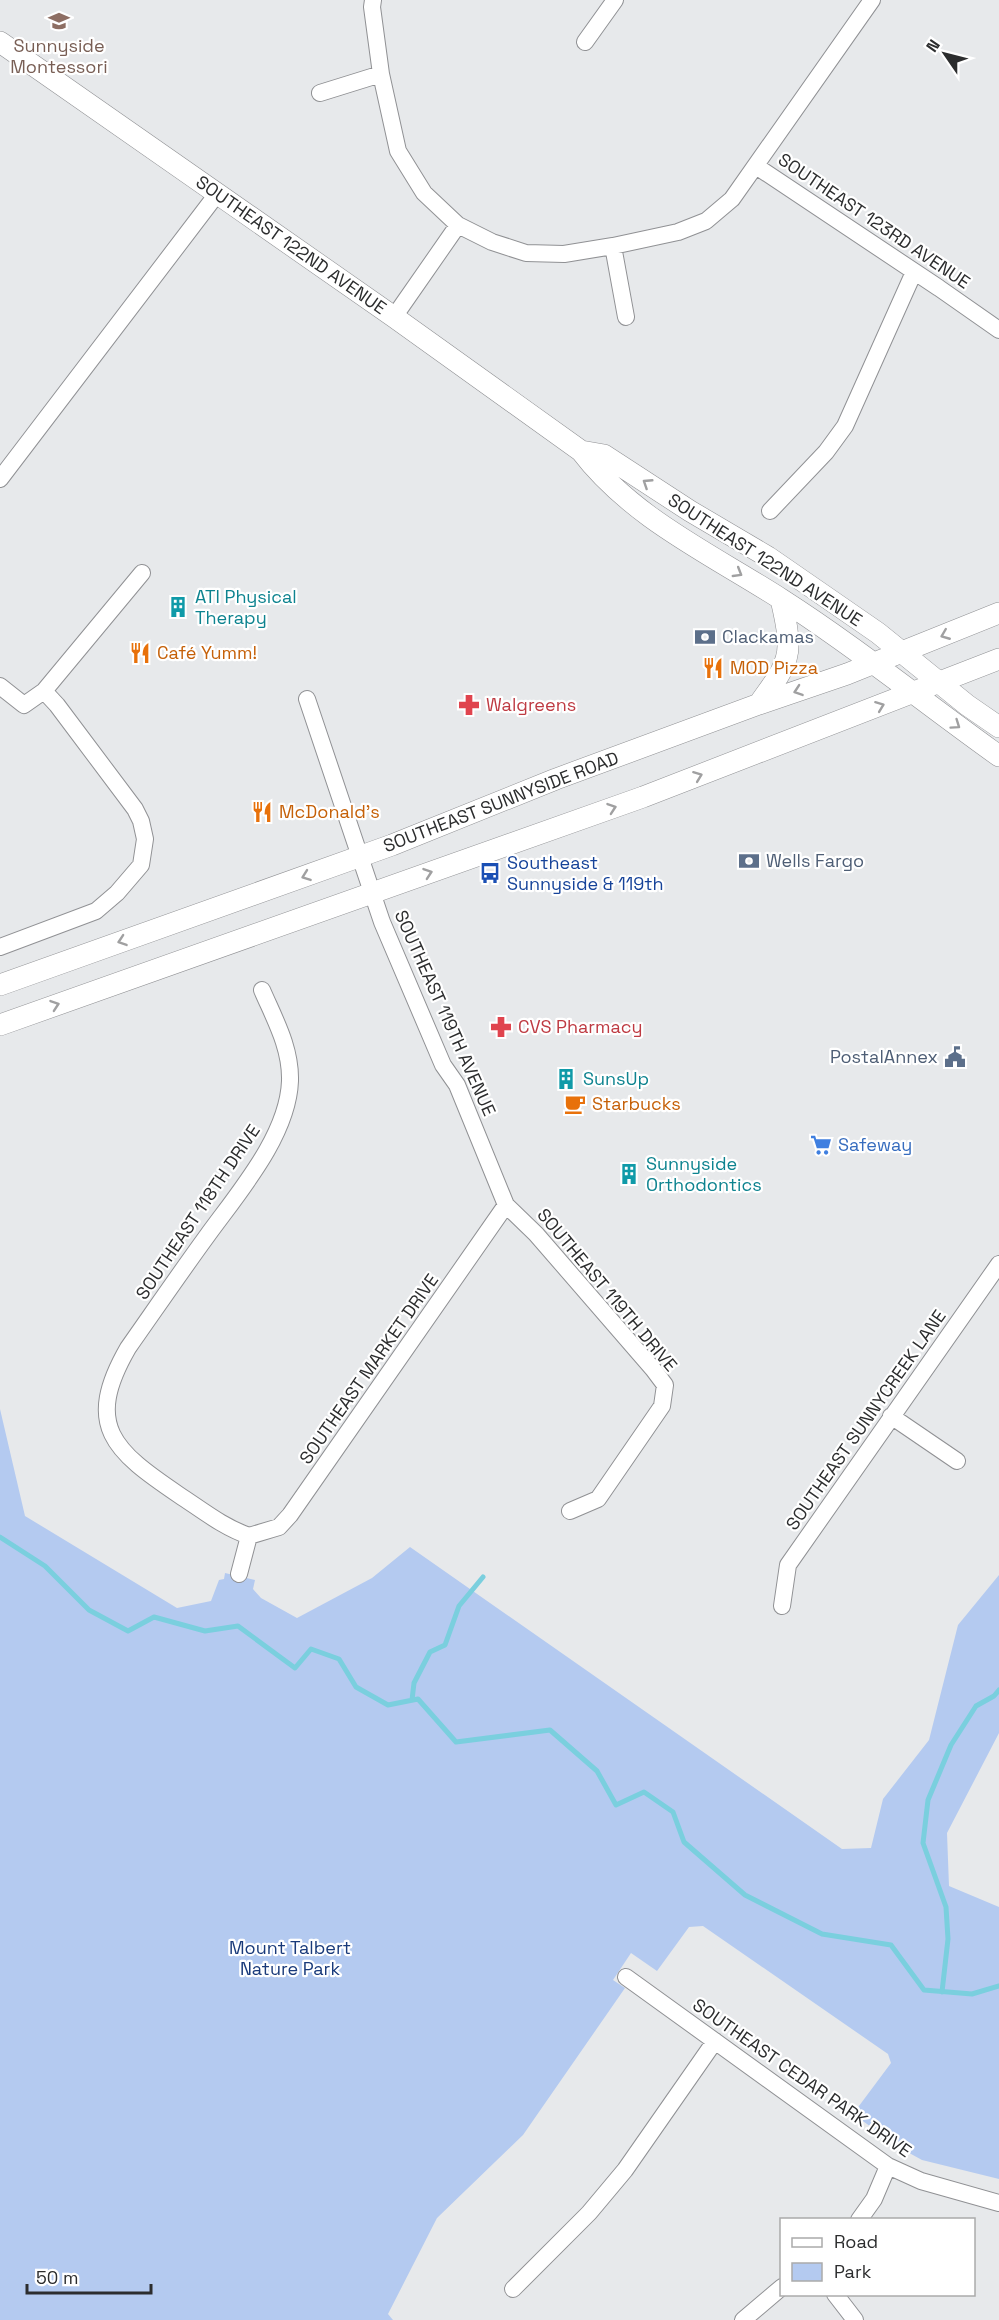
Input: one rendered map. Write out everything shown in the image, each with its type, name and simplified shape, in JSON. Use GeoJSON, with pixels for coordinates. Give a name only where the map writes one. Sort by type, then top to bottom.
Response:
{"type":"FeatureCollection","features":[{"type":"Feature","properties":{"kind":"main road","name":"SOUTHEAST 122ND AVENUE"},"geometry":{"type":"LineString","coordinates":[[0,42],[581,450],[595,469],[646,514],[694,547],[781,599],[999,756]]}},
{"type":"Feature","properties":{"kind":"main road","name":"SOUTHEAST 122ND AVENUE"},"geometry":{"type":"LineString","coordinates":[[581,450],[604,455],[690,511],[768,557],[878,633],[939,683],[999,727]]}},
{"type":"Feature","properties":{"kind":"main road"},"geometry":{"type":"LineString","coordinates":[[759,704],[779,675],[787,655],[789,645],[781,599]]}},
{"type":"Feature","properties":{"kind":"main road","name":"SOUTHEAST SUNNYSIDE ROAD"},"geometry":{"type":"LineString","coordinates":[[0,985],[361,856],[556,779],[873,664],[999,613]]}},
{"type":"Feature","properties":{"kind":"main road"},"geometry":{"type":"LineString","coordinates":[[0,1024],[643,797],[999,659]]}},
{"type":"Feature","properties":{"kind":"street"},"geometry":{"type":"LineString","coordinates":[[373,0],[372,8],[381,74],[398,151],[423,193],[458,225],[492,242],[526,253],[564,254],[678,232],[706,221],[732,199],[872,0]]}},
{"type":"Feature","properties":{"kind":"street"},"geometry":{"type":"LineString","coordinates":[[585,42],[615,0]]}},
{"type":"Feature","properties":{"kind":"street"},"geometry":{"type":"LineString","coordinates":[[320,93],[381,74]]}},
{"type":"Feature","properties":{"kind":"street","name":"SOUTHEAST 123RD AVENUE"},"geometry":{"type":"LineString","coordinates":[[756,166],[999,330]]}},
{"type":"Feature","properties":{"kind":"street"},"geometry":{"type":"LineString","coordinates":[[0,479],[217,194]]}},
{"type":"Feature","properties":{"kind":"street"},"geometry":{"type":"LineString","coordinates":[[394,317],[458,225]]}},
{"type":"Feature","properties":{"kind":"street"},"geometry":{"type":"LineString","coordinates":[[613,246],[626,317]]}},
{"type":"Feature","properties":{"kind":"street"},"geometry":{"type":"LineString","coordinates":[[770,511],[826,452],[845,426],[914,272]]}},
{"type":"Feature","properties":{"kind":"street"},"geometry":{"type":"LineString","coordinates":[[0,686],[24,705],[44,691],[142,573]]}},
{"type":"Feature","properties":{"kind":"street"},"geometry":{"type":"LineString","coordinates":[[0,946],[96,911],[117,893],[141,865],[145,839],[141,821],[135,809],[44,691]]}},
{"type":"Feature","properties":{"kind":"street","name":"SOUTHEAST 119TH AVENUE"},"geometry":{"type":"LineString","coordinates":[[307,699],[382,922],[444,1065],[458,1085],[506,1205]]}},
{"type":"Feature","properties":{"kind":"street","name":"SOUTHEAST 118TH DRIVE"},"geometry":{"type":"LineString","coordinates":[[249,1536],[229,1529],[138,1467],[122,1451],[112,1435],[107,1418],[106,1397],[114,1372],[128,1348],[251,1173],[277,1131],[287,1101],[290,1082],[289,1057],[262,990]]}},
{"type":"Feature","properties":{"kind":"street","name":"SOUTHEAST 119TH DRIVE"},"geometry":{"type":"LineString","coordinates":[[506,1205],[536,1234],[653,1369],[664,1385],[662,1406],[598,1499],[570,1511]]}},
{"type":"Feature","properties":{"kind":"street","name":"SOUTHEAST MARKET DRIVE"},"geometry":{"type":"LineString","coordinates":[[249,1536],[279,1527],[290,1515],[506,1205]]}},
{"type":"Feature","properties":{"kind":"street","name":"SOUTHEAST SUNNYCREEK LANE"},"geometry":{"type":"LineString","coordinates":[[782,1606],[788,1565],[999,1264]]}},
{"type":"Feature","properties":{"kind":"street"},"geometry":{"type":"LineString","coordinates":[[891,1416],[957,1461]]}},
{"type":"Feature","properties":{"kind":"street"},"geometry":{"type":"LineString","coordinates":[[239,1574],[249,1536]]}},
{"type":"Feature","properties":{"kind":"street","name":"SOUTHEAST CEDAR PARK DRIVE"},"geometry":{"type":"LineString","coordinates":[[626,1977],[888,2166],[921,2181],[999,2203]]}},
{"type":"Feature","properties":{"kind":"street"},"geometry":{"type":"LineString","coordinates":[[513,2289],[589,2213],[625,2170],[715,2041]]}},
{"type":"Feature","properties":{"kind":"street"},"geometry":{"type":"LineString","coordinates":[[860,2218],[874,2199],[888,2166]]}},
{"type":"Feature","properties":{"kind":"street"},"geometry":{"type":"LineString","coordinates":[[743,2320],[780,2289]]}},
{"type":"Feature","properties":{"kind":"street"},"geometry":{"type":"LineString","coordinates":[[836,2296],[855,2320]]}},
{"type":"Feature","properties":{"kind":"green space","name":"Mount Talbert Nature Park"},"geometry":{"type":"Polygon","coordinates":[[[0,1409],[25,1516],[177,1608],[211,1601],[219,1580],[224,1579],[225,1573],[255,1580],[253,1589],[261,1598],[297,1618],[372,1578],[410,1547],[842,1849],[871,1848],[883,1799],[929,1740],[958,1625],[999,1575],[999,1733],[947,1833],[949,1886],[999,1907],[999,2179],[922,2160],[902,2149],[853,2114],[891,2063],[888,2054],[703,1926],[689,1927],[657,1971],[631,1953],[613,1980],[625,1988],[523,2135],[437,2218],[388,2314],[393,2320],[0,2320],[0,1409]]]}},
{"type":"Feature","properties":{"kind":"waterway"},"geometry":{"type":"LineString","coordinates":[[0,1537],[45,1566],[89,1610],[128,1631],[154,1617],[205,1631],[238,1626],[295,1668],[311,1649],[339,1659],[356,1687],[388,1705],[418,1699],[456,1742],[550,1730],[597,1771],[616,1805],[644,1792],[673,1812],[684,1842],[745,1895],[822,1934],[891,1945],[924,1990],[972,1994],[999,1986]]}},
{"type":"Feature","properties":{"kind":"waterway"},"geometry":{"type":"LineString","coordinates":[[412,1700],[414,1683],[430,1652],[445,1645],[459,1606],[483,1577]]}},
{"type":"Feature","properties":{"kind":"waterway"},"geometry":{"type":"LineString","coordinates":[[942,1992],[948,1939],[946,1907],[923,1843],[928,1800],[951,1745],[976,1706],[994,1696],[999,1690]]}},
{"type":"Feature","properties":{"kind":"place","name":"Sunnyside Montessori"},"geometry":{"type":"Point","coordinates":[59,21]}},
{"type":"Feature","properties":{"kind":"place","name":"ATI Physical Therapy"},"geometry":{"type":"Point","coordinates":[178,607]}},
{"type":"Feature","properties":{"kind":"place","name":"Clackamas"},"geometry":{"type":"Point","coordinates":[705,637]}},
{"type":"Feature","properties":{"kind":"place","name":"Café Yumm!"},"geometry":{"type":"Point","coordinates":[140,653]}},
{"type":"Feature","properties":{"kind":"place","name":"MOD Pizza"},"geometry":{"type":"Point","coordinates":[713,668]}},
{"type":"Feature","properties":{"kind":"place","name":"Walgreens"},"geometry":{"type":"Point","coordinates":[469,705]}},
{"type":"Feature","properties":{"kind":"place","name":"McDonald's"},"geometry":{"type":"Point","coordinates":[262,812]}},
{"type":"Feature","properties":{"kind":"place","name":"Wells Fargo"},"geometry":{"type":"Point","coordinates":[749,861]}},
{"type":"Feature","properties":{"kind":"place","name":"Southeast Sunnyside & 119th"},"geometry":{"type":"Point","coordinates":[490,873]}},
{"type":"Feature","properties":{"kind":"place","name":"CVS Pharmacy"},"geometry":{"type":"Point","coordinates":[501,1027]}},
{"type":"Feature","properties":{"kind":"place","name":"PostalAnnex"},"geometry":{"type":"Point","coordinates":[955,1057]}},
{"type":"Feature","properties":{"kind":"place","name":"SunsUp"},"geometry":{"type":"Point","coordinates":[566,1079]}},
{"type":"Feature","properties":{"kind":"place","name":"Starbucks"},"geometry":{"type":"Point","coordinates":[575,1104]}},
{"type":"Feature","properties":{"kind":"place","name":"Safeway"},"geometry":{"type":"Point","coordinates":[821,1145]}},
{"type":"Feature","properties":{"kind":"place","name":"Sunnyside Orthodontics"},"geometry":{"type":"Point","coordinates":[629,1174]}}]}
